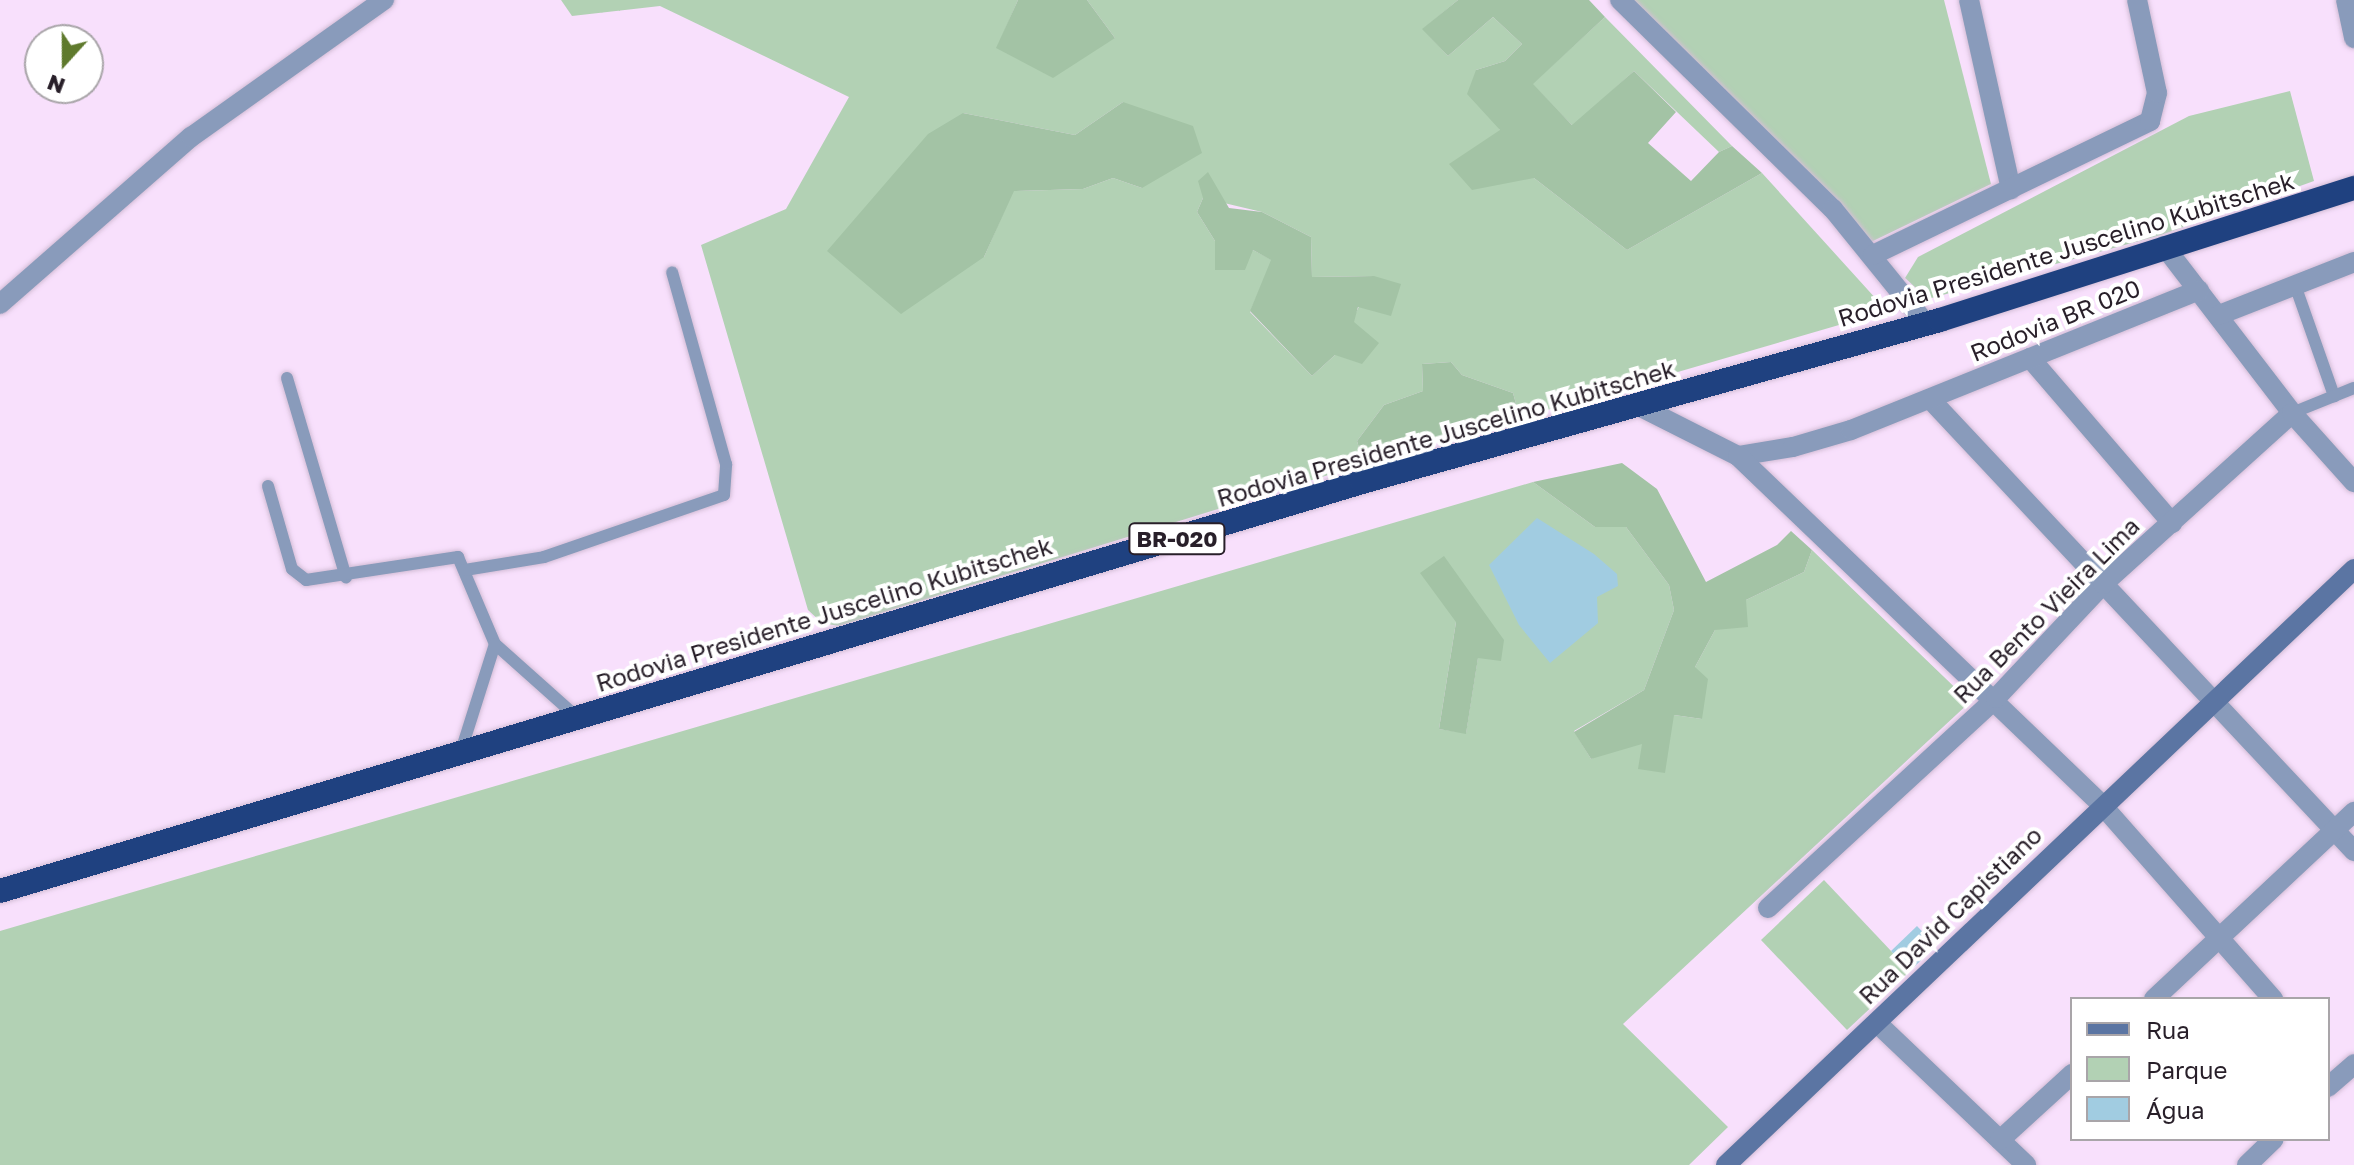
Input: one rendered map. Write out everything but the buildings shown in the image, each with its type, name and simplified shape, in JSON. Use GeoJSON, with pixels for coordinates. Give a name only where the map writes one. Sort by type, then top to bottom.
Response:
{"type":"FeatureCollection","features":[{"type":"Feature","properties":{"kind":"highway","name":"Rodovia Presidente Juscelino Kubitschek"},"geometry":{"type":"LineString","coordinates":[[0,891],[1377,478],[1641,407],[1926,324],[2354,188]]}},
{"type":"Feature","properties":{"kind":"street"},"geometry":{"type":"LineString","coordinates":[[0,304],[191,137],[384,0]]}},
{"type":"Feature","properties":{"kind":"street"},"geometry":{"type":"LineString","coordinates":[[1620,0],[1791,166],[1873,255],[1926,324]]}},
{"type":"Feature","properties":{"kind":"street"},"geometry":{"type":"LineString","coordinates":[[1969,0],[2011,189]]}},
{"type":"Feature","properties":{"kind":"street"},"geometry":{"type":"LineString","coordinates":[[1873,255],[2140,128],[2155,115],[2157,93],[2137,0]]}},
{"type":"Feature","properties":{"kind":"street"},"geometry":{"type":"LineString","coordinates":[[2346,0],[2354,38]]}},
{"type":"Feature","properties":{"kind":"street"},"geometry":{"type":"LineString","coordinates":[[2164,246],[2292,413],[2354,482]]}},
{"type":"Feature","properties":{"kind":"street"},"geometry":{"type":"LineString","coordinates":[[2219,315],[2354,262]]}},
{"type":"Feature","properties":{"kind":"street","name":"Rodovia BR 020"},"geometry":{"type":"LineString","coordinates":[[1738,456],[1821,441],[2199,290]]}},
{"type":"Feature","properties":{"kind":"street"},"geometry":{"type":"LineString","coordinates":[[2030,358],[2172,523]]}},
{"type":"Feature","properties":{"kind":"street"},"geometry":{"type":"LineString","coordinates":[[1930,399],[2212,705],[2354,851]]}},
{"type":"Feature","properties":{"kind":"street"},"geometry":{"type":"LineString","coordinates":[[1641,407],[1738,456],[1996,698],[2102,805],[2271,997]]}},
{"type":"Feature","properties":{"kind":"street","name":"Rua Bento Vieira Lima"},"geometry":{"type":"LineString","coordinates":[[1768,908],[1996,698],[2103,584],[2292,413]]}},
{"type":"Feature","properties":{"kind":"street","name":"Rua David Capistiano"},"geometry":{"type":"LineString","coordinates":[[1726,1165],[2354,569]]}},
{"type":"Feature","properties":{"kind":"street"},"geometry":{"type":"LineString","coordinates":[[2156,997],[2354,812]]}},
{"type":"Feature","properties":{"kind":"street"},"geometry":{"type":"LineString","coordinates":[[1877,1023],[2026,1165]]}},
{"type":"Feature","properties":{"kind":"street"},"geometry":{"type":"LineString","coordinates":[[2000,1140],[2070,1076]]}},
{"type":"Feature","properties":{"kind":"street"},"geometry":{"type":"LineString","coordinates":[[2247,1165],[2272,1141]]}},
{"type":"Feature","properties":{"kind":"lane"},"geometry":{"type":"LineString","coordinates":[[465,570],[544,557],[724,495],[726,464],[672,272]]}},
{"type":"Feature","properties":{"kind":"lane"},"geometry":{"type":"LineString","coordinates":[[2295,285],[2334,396]]}},
{"type":"Feature","properties":{"kind":"lane"},"geometry":{"type":"LineString","coordinates":[[287,378],[346,577]]}},
{"type":"Feature","properties":{"kind":"lane"},"geometry":{"type":"LineString","coordinates":[[2292,413],[2354,388]]}},
{"type":"Feature","properties":{"kind":"lane"},"geometry":{"type":"LineString","coordinates":[[268,486],[292,569],[314,581],[448,554],[458,557],[480,619],[495,644],[577,717]]}},
{"type":"Feature","properties":{"kind":"lane"},"geometry":{"type":"LineString","coordinates":[[461,751],[476,715],[495,644]]}},
{"type":"Feature","properties":{"kind":"green space"},"geometry":{"type":"Polygon","coordinates":[[[561,0],[1018,0],[997,48],[1115,38],[1087,0],[1458,0],[1423,29],[1448,56],[1493,17],[1522,44],[1505,61],[1476,70],[1500,130],[1534,178],[1627,250],[1762,173],[1887,311],[1520,418],[1513,393],[1462,375],[1451,362],[1422,364],[1423,391],[1384,405],[1357,441],[1364,464],[839,626],[822,623],[808,610],[701,245],[786,209],[849,97],[660,6],[572,16],[561,0]],[[1123,102],[1075,135],[963,113],[984,257],[1013,191],[1083,189],[1113,178],[1142,188],[1123,102]],[[1203,198],[1197,212],[1215,241],[1215,269],[1253,250],[1272,260],[1250,312],[1312,376],[1335,355],[1374,276],[1312,277],[1311,237],[1262,212],[1203,198]]]}},
{"type":"Feature","properties":{"kind":"green space"},"geometry":{"type":"Polygon","coordinates":[[[1018,0],[1087,0],[1115,38],[1053,78],[996,48],[1018,0]]]}},
{"type":"Feature","properties":{"kind":"green space"},"geometry":{"type":"Polygon","coordinates":[[[1458,0],[1589,0],[1605,17],[1533,84],[1572,125],[1634,71],[1676,112],[1648,143],[1691,181],[1719,152],[1732,146],[1762,173],[1627,250],[1534,178],[1472,190],[1449,164],[1500,130],[1467,94],[1476,70],[1505,61],[1522,44],[1493,17],[1448,56],[1422,29],[1458,0]]]}},
{"type":"Feature","properties":{"kind":"green space"},"geometry":{"type":"Polygon","coordinates":[[[1626,0],[1944,0],[1991,184],[1871,242],[1626,0]]]}},
{"type":"Feature","properties":{"kind":"green space"},"geometry":{"type":"Polygon","coordinates":[[[1605,17],[1732,146],[1719,152],[1634,71],[1573,126],[1532,84],[1605,17]]]}},
{"type":"Feature","properties":{"kind":"green space"},"geometry":{"type":"Polygon","coordinates":[[[2290,91],[2314,181],[2161,235],[1928,299],[1905,278],[1918,257],[2189,116],[2290,91]]]}},
{"type":"Feature","properties":{"kind":"green space"},"geometry":{"type":"Polygon","coordinates":[[[1123,102],[1193,126],[1202,153],[1142,188],[1113,178],[1083,189],[1014,191],[984,257],[901,314],[827,251],[928,134],[963,113],[1075,135],[1123,102]]]}},
{"type":"Feature","properties":{"kind":"green space"},"geometry":{"type":"Polygon","coordinates":[[[1208,172],[1229,208],[1262,212],[1311,237],[1312,277],[1374,276],[1401,284],[1391,316],[1358,307],[1354,322],[1379,343],[1362,364],[1335,355],[1312,376],[1250,311],[1271,260],[1253,250],[1245,270],[1215,270],[1215,241],[1197,212],[1203,198],[1198,181],[1208,172]]]}},
{"type":"Feature","properties":{"kind":"green space"},"geometry":{"type":"Polygon","coordinates":[[[1451,362],[1462,375],[1513,393],[1520,418],[1364,464],[1357,441],[1384,405],[1423,391],[1422,364],[1451,362]]]}},
{"type":"Feature","properties":{"kind":"green space"},"geometry":{"type":"Polygon","coordinates":[[[1622,463],[1657,489],[1706,582],[1777,545],[1791,531],[1812,550],[1804,572],[1746,600],[1748,627],[1715,630],[1695,667],[1708,679],[1702,719],[1674,715],[1665,773],[1638,769],[1642,744],[1591,759],[1574,732],[1644,690],[1674,610],[1669,585],[1626,527],[1595,527],[1533,482],[1622,463]]]}},
{"type":"Feature","properties":{"kind":"green space"},"geometry":{"type":"Polygon","coordinates":[[[1533,482],[1595,527],[1626,527],[1669,585],[1674,610],[1644,690],[1574,731],[1591,759],[1674,715],[1702,719],[1695,667],[1715,630],[1746,600],[1804,572],[1812,550],[1970,702],[1623,1024],[1728,1127],[1689,1165],[0,1165],[0,931],[1533,482]],[[1456,622],[1439,729],[1466,733],[1478,657],[1456,622]]]}},
{"type":"Feature","properties":{"kind":"green space"},"geometry":{"type":"Polygon","coordinates":[[[1444,556],[1504,640],[1501,661],[1478,658],[1466,734],[1439,729],[1456,622],[1420,573],[1444,556]]]}},
{"type":"Feature","properties":{"kind":"green space"},"geometry":{"type":"Polygon","coordinates":[[[1824,880],[1910,971],[1847,1030],[1761,940],[1824,880]]]}},
{"type":"Feature","properties":{"kind":"water"},"geometry":{"type":"Polygon","coordinates":[[[1537,518],[1594,554],[1617,574],[1618,586],[1597,597],[1598,623],[1550,663],[1519,625],[1489,565],[1537,518]]]}},
{"type":"Feature","properties":{"kind":"water"},"geometry":{"type":"Polygon","coordinates":[[[1917,926],[1936,946],[1910,971],[1891,951],[1917,926]]]}}]}
